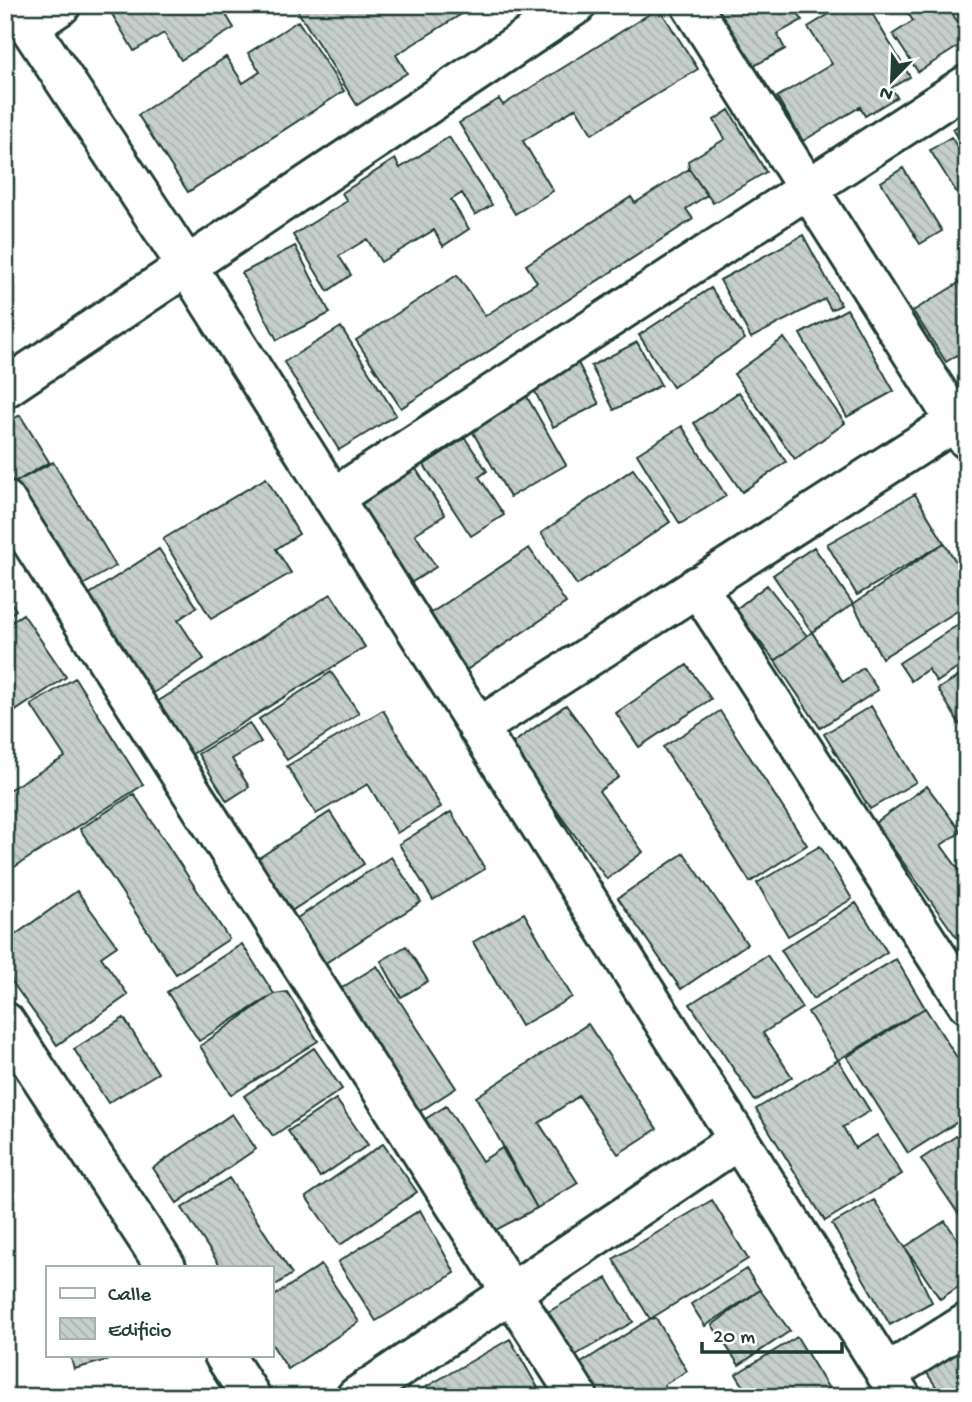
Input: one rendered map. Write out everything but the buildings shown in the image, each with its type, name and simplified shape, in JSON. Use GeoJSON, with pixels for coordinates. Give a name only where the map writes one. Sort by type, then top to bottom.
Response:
{"type":"FeatureCollection","features":[{"type":"Feature","properties":{"kind":"street"},"geometry":{"type":"LineString","coordinates":[[61,5],[22,16],[187,266],[894,1385],[967,1323]]}},
{"type":"Feature","properties":{"kind":"street"},"geometry":{"type":"LineString","coordinates":[[5,388],[576,5]]}},
{"type":"Feature","properties":{"kind":"street"},"geometry":{"type":"LineString","coordinates":[[478,727],[698,586],[963,425],[807,189],[691,5]]}},
{"type":"Feature","properties":{"kind":"street"},"geometry":{"type":"LineString","coordinates":[[333,498],[967,85]]}},
{"type":"Feature","properties":{"kind":"street"},"geometry":{"type":"LineString","coordinates":[[5,500],[578,1397]]}},
{"type":"Feature","properties":{"kind":"street"},"geometry":{"type":"LineString","coordinates":[[698,586],[967,1003]]}},
{"type":"Feature","properties":{"kind":"street"},"geometry":{"type":"LineString","coordinates":[[5,1022],[165,1266]]}},
{"type":"Feature","properties":{"kind":"street"},"geometry":{"type":"LineString","coordinates":[[356,1397],[738,1140]]}},
{"type":"Feature","properties":{"kind":"street"},"geometry":{"type":"LineString","coordinates":[[225,1356],[251,1397]]}}]}
